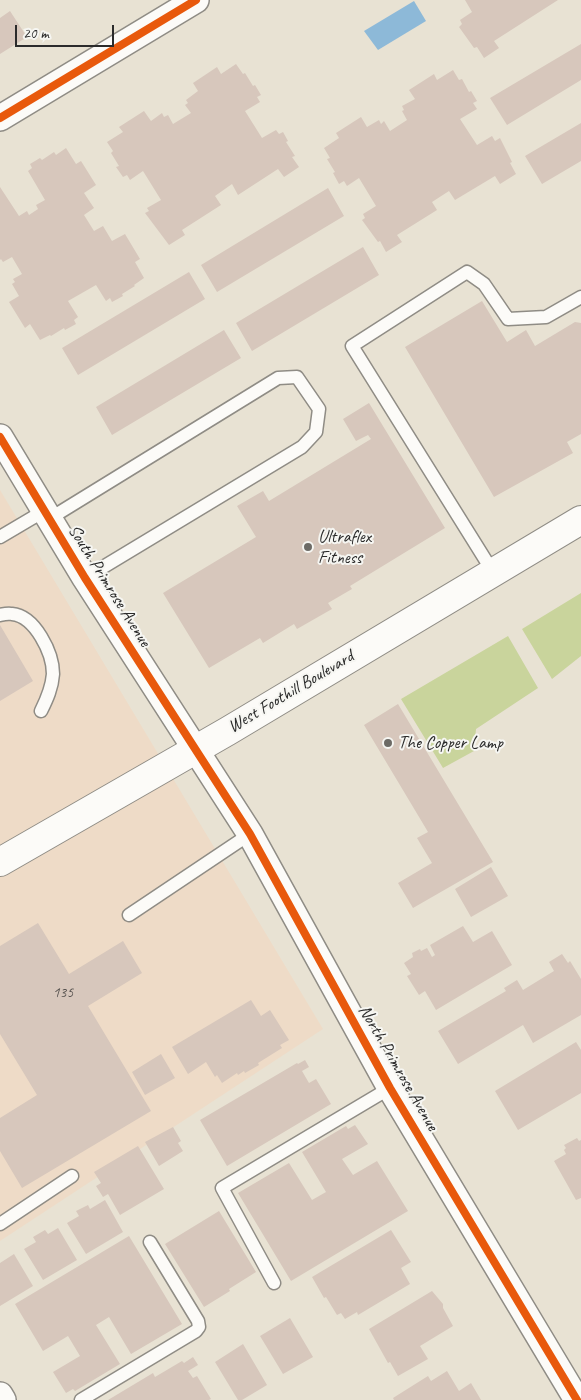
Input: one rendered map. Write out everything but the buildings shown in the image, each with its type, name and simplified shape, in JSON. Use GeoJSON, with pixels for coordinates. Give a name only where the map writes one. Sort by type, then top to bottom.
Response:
{"type":"FeatureCollection","features":[{"type":"Feature","properties":{"kind":"main road","name":"West Foothill Boulevard"},"geometry":{"type":"LineString","coordinates":[[0,862],[195,749],[581,520]]}},
{"type":"Feature","properties":{"kind":"street"},"geometry":{"type":"LineString","coordinates":[[0,118],[196,0]]}},
{"type":"Feature","properties":{"kind":"street","name":"South Primrose Avenue"},"geometry":{"type":"LineString","coordinates":[[0,437],[85,578],[195,749]]}},
{"type":"Feature","properties":{"kind":"street","name":"North Primrose Avenue"},"geometry":{"type":"LineString","coordinates":[[195,749],[250,834],[390,1088],[577,1400]]}},
{"type":"Feature","properties":{"kind":"street"},"geometry":{"type":"LineString","coordinates":[[0,1395],[3,1400]]}},
{"type":"Feature","properties":{"kind":"lane"},"geometry":{"type":"LineString","coordinates":[[493,572],[352,346],[467,272],[484,284],[508,319],[546,317],[581,297]]}},
{"type":"Feature","properties":{"kind":"lane"},"geometry":{"type":"LineString","coordinates":[[0,537],[47,515],[278,378],[297,377],[318,408],[316,432],[302,447],[85,578]]}},
{"type":"Feature","properties":{"kind":"lane"},"geometry":{"type":"LineString","coordinates":[[0,615],[13,614],[26,619],[40,634],[50,655],[53,673],[50,692],[41,711]]}},
{"type":"Feature","properties":{"kind":"lane"},"geometry":{"type":"LineString","coordinates":[[129,915],[250,834]]}},
{"type":"Feature","properties":{"kind":"lane"},"geometry":{"type":"LineString","coordinates":[[274,1283],[222,1188],[390,1088]]}},
{"type":"Feature","properties":{"kind":"lane"},"geometry":{"type":"LineString","coordinates":[[0,1224],[72,1176]]}},
{"type":"Feature","properties":{"kind":"lane"},"geometry":{"type":"LineString","coordinates":[[81,1400],[196,1331],[199,1327],[198,1321],[150,1242]]}},
{"type":"Feature","properties":{"kind":"shaded area"},"geometry":{"type":"Polygon","coordinates":[[[0,490],[323,1029],[0,1241],[0,490]]]}},
{"type":"Feature","properties":{"kind":"green space"},"geometry":{"type":"Polygon","coordinates":[[[581,593],[581,656],[552,679],[522,629],[581,593]]]}},
{"type":"Feature","properties":{"kind":"green space"},"geometry":{"type":"Polygon","coordinates":[[[508,636],[538,688],[476,729],[474,751],[443,768],[401,699],[508,636]]]}},
{"type":"Feature","properties":{"kind":"water"},"geometry":{"type":"Polygon","coordinates":[[[414,1],[426,21],[378,50],[364,31],[414,1]]]}},
{"type":"Feature","properties":{"kind":"cycle path"},"geometry":{"type":"LineString","coordinates":[[0,118],[196,0]]}},
{"type":"Feature","properties":{"kind":"cycle path"},"geometry":{"type":"LineString","coordinates":[[0,437],[85,578],[250,834],[390,1088],[577,1400]]}},
{"type":"Feature","properties":{"kind":"place","name":"Ultraflex Fitness"},"geometry":{"type":"Point","coordinates":[308,547]}},
{"type":"Feature","properties":{"kind":"place","name":"The Copper Lamp"},"geometry":{"type":"Point","coordinates":[388,743]}}]}
